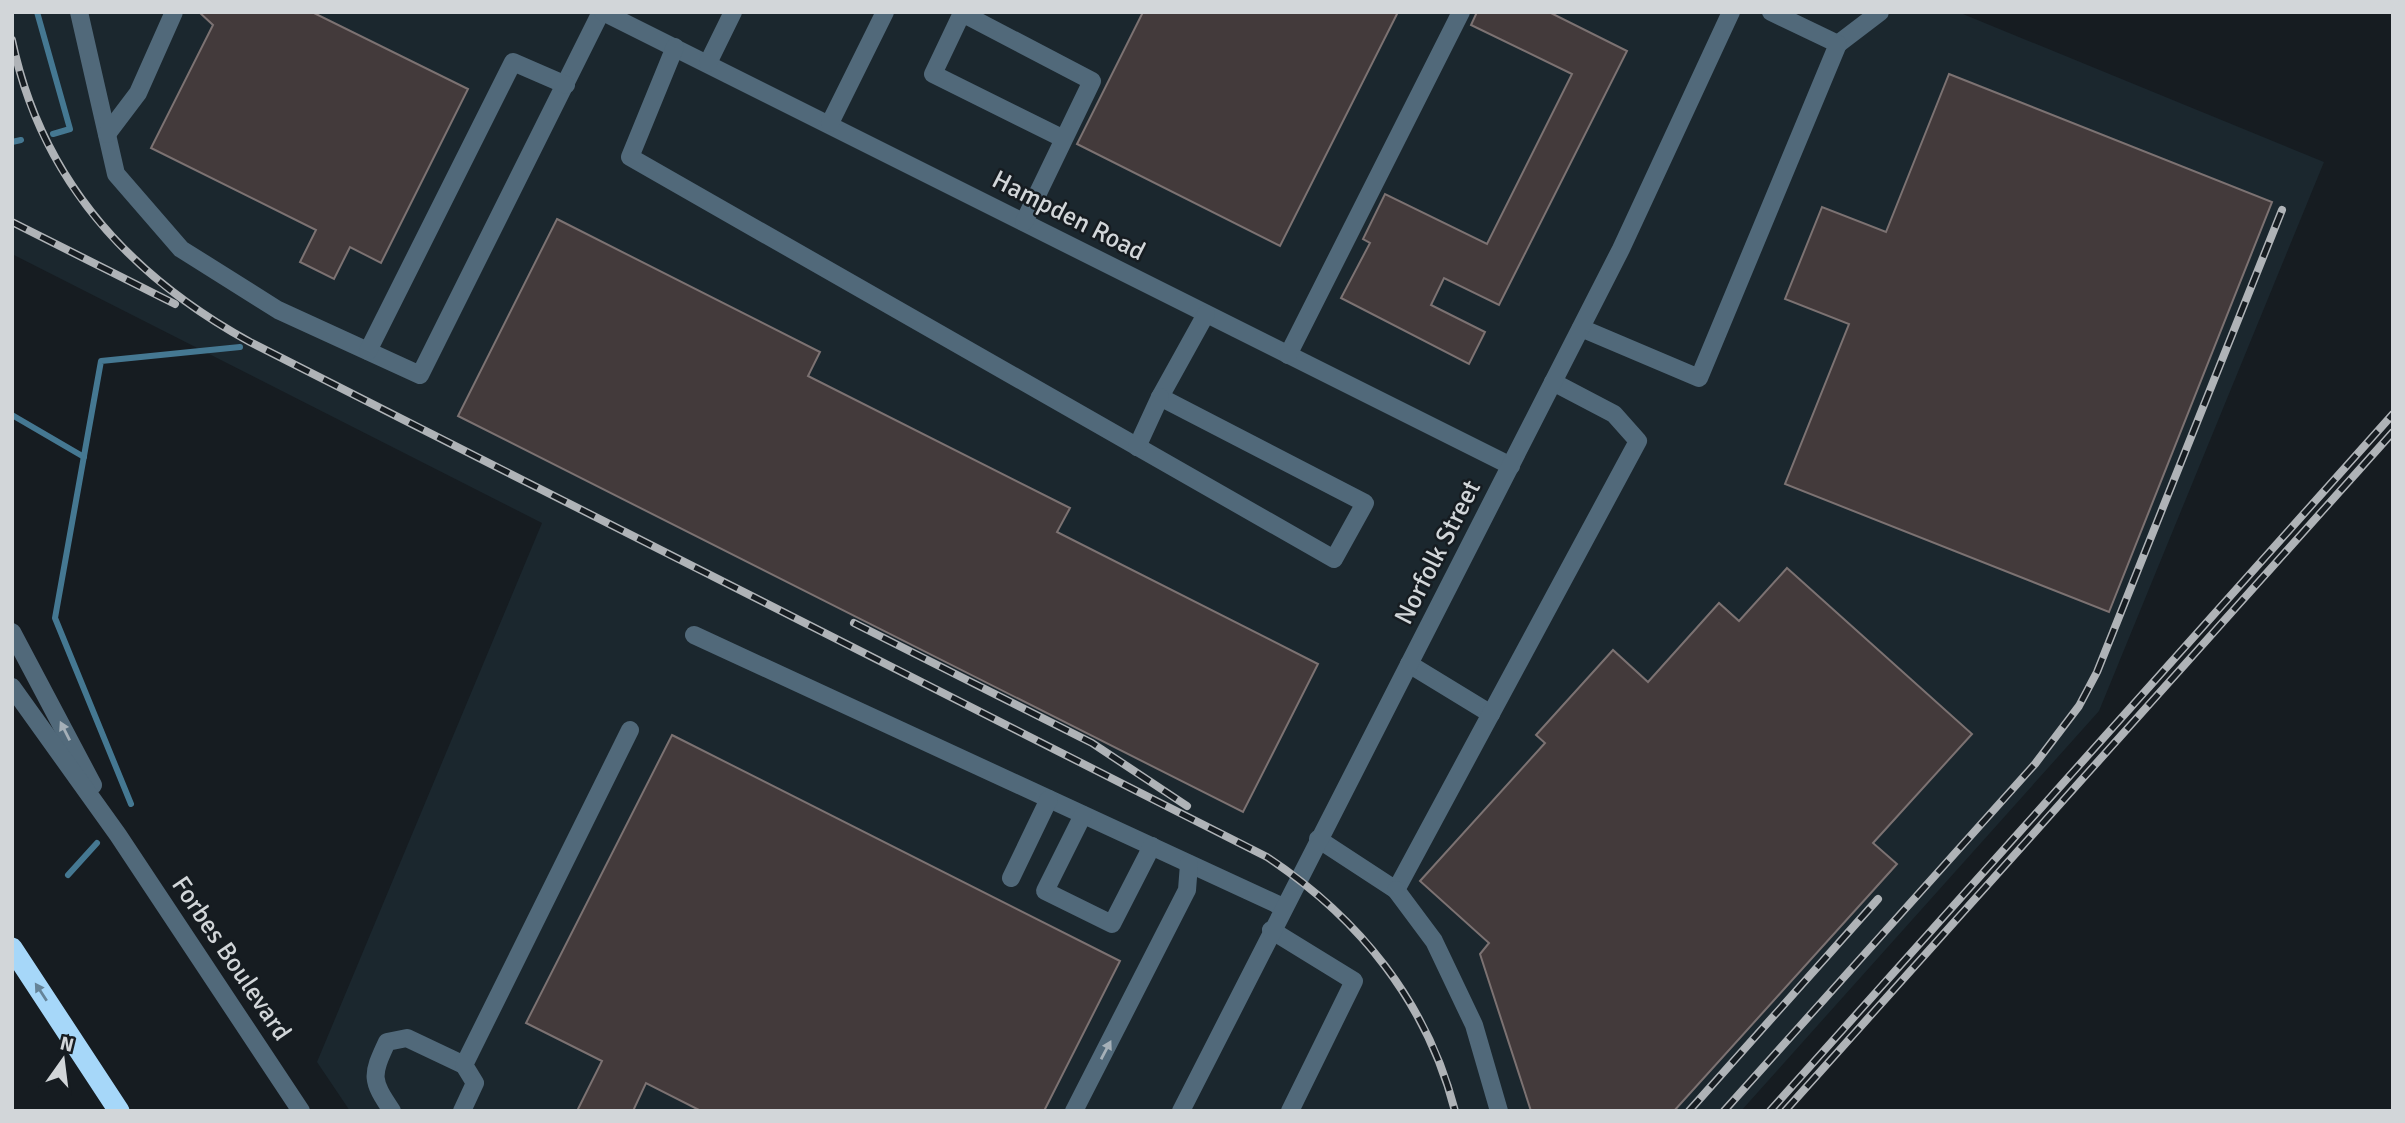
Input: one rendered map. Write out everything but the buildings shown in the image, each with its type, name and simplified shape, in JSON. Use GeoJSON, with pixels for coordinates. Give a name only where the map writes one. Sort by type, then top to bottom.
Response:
{"type":"FeatureCollection","features":[{"type":"Feature","properties":{"kind":"highway"},"geometry":{"type":"LineString","coordinates":[[12,948],[119,1111]]}},
{"type":"Feature","properties":{"kind":"street"},"geometry":{"type":"LineString","coordinates":[[79,12],[116,174],[181,249],[278,310],[421,375],[602,12]]}},
{"type":"Feature","properties":{"kind":"street"},"geometry":{"type":"LineString","coordinates":[[107,134],[138,93],[174,12]]}},
{"type":"Feature","properties":{"kind":"street","name":"Hampden Road"},"geometry":{"type":"LineString","coordinates":[[602,12],[708,62],[1511,466]]}},
{"type":"Feature","properties":{"kind":"street"},"geometry":{"type":"LineString","coordinates":[[708,62],[733,12]]}},
{"type":"Feature","properties":{"kind":"street"},"geometry":{"type":"LineString","coordinates":[[830,123],[885,12]]}},
{"type":"Feature","properties":{"kind":"street"},"geometry":{"type":"LineString","coordinates":[[1287,355],[1461,12]]}},
{"type":"Feature","properties":{"kind":"street","name":"Norfolk Street"},"geometry":{"type":"LineString","coordinates":[[1181,1111],[1271,930],[1581,328],[1731,12]]}},
{"type":"Feature","properties":{"kind":"street"},"geometry":{"type":"LineString","coordinates":[[1771,12],[1838,44]]}},
{"type":"Feature","properties":{"kind":"street"},"geometry":{"type":"LineString","coordinates":[[1581,328],[1699,378],[1838,44],[1880,12]]}},
{"type":"Feature","properties":{"kind":"street"},"geometry":{"type":"LineString","coordinates":[[1024,222],[1092,81],[962,13],[933,74],[1064,139]]}},
{"type":"Feature","properties":{"kind":"street"},"geometry":{"type":"LineString","coordinates":[[675,47],[629,157],[1334,559],[1365,503],[1160,397]]}},
{"type":"Feature","properties":{"kind":"street"},"geometry":{"type":"LineString","coordinates":[[368,351],[513,62],[566,85]]}},
{"type":"Feature","properties":{"kind":"street"},"geometry":{"type":"LineString","coordinates":[[1137,447],[1160,397],[1206,314]]}},
{"type":"Feature","properties":{"kind":"street"},"geometry":{"type":"LineString","coordinates":[[1396,890],[1638,441],[1614,414],[1553,382]]}},
{"type":"Feature","properties":{"kind":"street","name":"Forbes Boulevard"},"geometry":{"type":"LineString","coordinates":[[12,632],[118,835]]}},
{"type":"Feature","properties":{"kind":"street"},"geometry":{"type":"LineString","coordinates":[[694,635],[1283,907]]}},
{"type":"Feature","properties":{"kind":"street"},"geometry":{"type":"LineString","coordinates":[[1409,664],[1491,714]]}},
{"type":"Feature","properties":{"kind":"street","name":"Forbes Boulevard"},"geometry":{"type":"LineString","coordinates":[[12,687],[118,835],[301,1111]]}},
{"type":"Feature","properties":{"kind":"street"},"geometry":{"type":"LineString","coordinates":[[464,1065],[630,730]]}},
{"type":"Feature","properties":{"kind":"street"},"geometry":{"type":"LineString","coordinates":[[1011,878],[1049,799]]}},
{"type":"Feature","properties":{"kind":"street"},"geometry":{"type":"LineString","coordinates":[[1083,814],[1045,891],[1112,924],[1152,846]]}},
{"type":"Feature","properties":{"kind":"street"},"geometry":{"type":"LineString","coordinates":[[1318,839],[1396,890],[1434,941],[1474,1025],[1499,1111]]}},
{"type":"Feature","properties":{"kind":"street"},"geometry":{"type":"LineString","coordinates":[[1074,1111],[1187,890],[1189,864]]}},
{"type":"Feature","properties":{"kind":"street"},"geometry":{"type":"LineString","coordinates":[[1271,930],[1354,981],[1290,1111]]}},
{"type":"Feature","properties":{"kind":"street"},"geometry":{"type":"LineString","coordinates":[[392,1111],[376,1086],[374,1069],[387,1042],[407,1038],[464,1065],[475,1083],[462,1111]]}},
{"type":"Feature","properties":{"kind":"shaded area"},"geometry":{"type":"Polygon","coordinates":[[[12,12],[1958,12],[2324,162],[2099,711],[1741,1111],[350,1111],[317,1062],[542,523],[12,254],[12,12]]]}},
{"type":"Feature","properties":{"kind":"waterway"},"geometry":{"type":"LineString","coordinates":[[37,12],[70,129],[53,134]]}},
{"type":"Feature","properties":{"kind":"waterway"},"geometry":{"type":"LineString","coordinates":[[12,142],[21,140]]}},
{"type":"Feature","properties":{"kind":"waterway"},"geometry":{"type":"LineString","coordinates":[[131,804],[55,618],[101,361],[240,347]]}},
{"type":"Feature","properties":{"kind":"waterway"},"geometry":{"type":"LineString","coordinates":[[12,415],[84,457]]}},
{"type":"Feature","properties":{"kind":"waterway"},"geometry":{"type":"LineString","coordinates":[[68,875],[97,843]]}},
{"type":"Feature","properties":{"kind":"railway"},"geometry":{"type":"LineString","coordinates":[[12,40],[26,90],[44,136],[68,179],[96,218],[129,254],[165,286],[250,342],[1267,857],[1331,907],[1360,935],[1385,966],[1427,1034],[1443,1071],[1455,1111]]}},
{"type":"Feature","properties":{"kind":"railway"},"geometry":{"type":"LineString","coordinates":[[1724,1111],[2035,764],[2079,706],[2097,672],[2282,210]]}},
{"type":"Feature","properties":{"kind":"railway"},"geometry":{"type":"LineString","coordinates":[[12,222],[175,304]]}},
{"type":"Feature","properties":{"kind":"railway"},"geometry":{"type":"LineString","coordinates":[[1770,1111],[2393,414]]}},
{"type":"Feature","properties":{"kind":"railway"},"geometry":{"type":"LineString","coordinates":[[1785,1111],[2393,432]]}},
{"type":"Feature","properties":{"kind":"railway"},"geometry":{"type":"LineString","coordinates":[[854,623],[1092,743],[1187,806]]}},
{"type":"Feature","properties":{"kind":"railway"},"geometry":{"type":"LineString","coordinates":[[1689,1111],[1878,899]]}}]}
